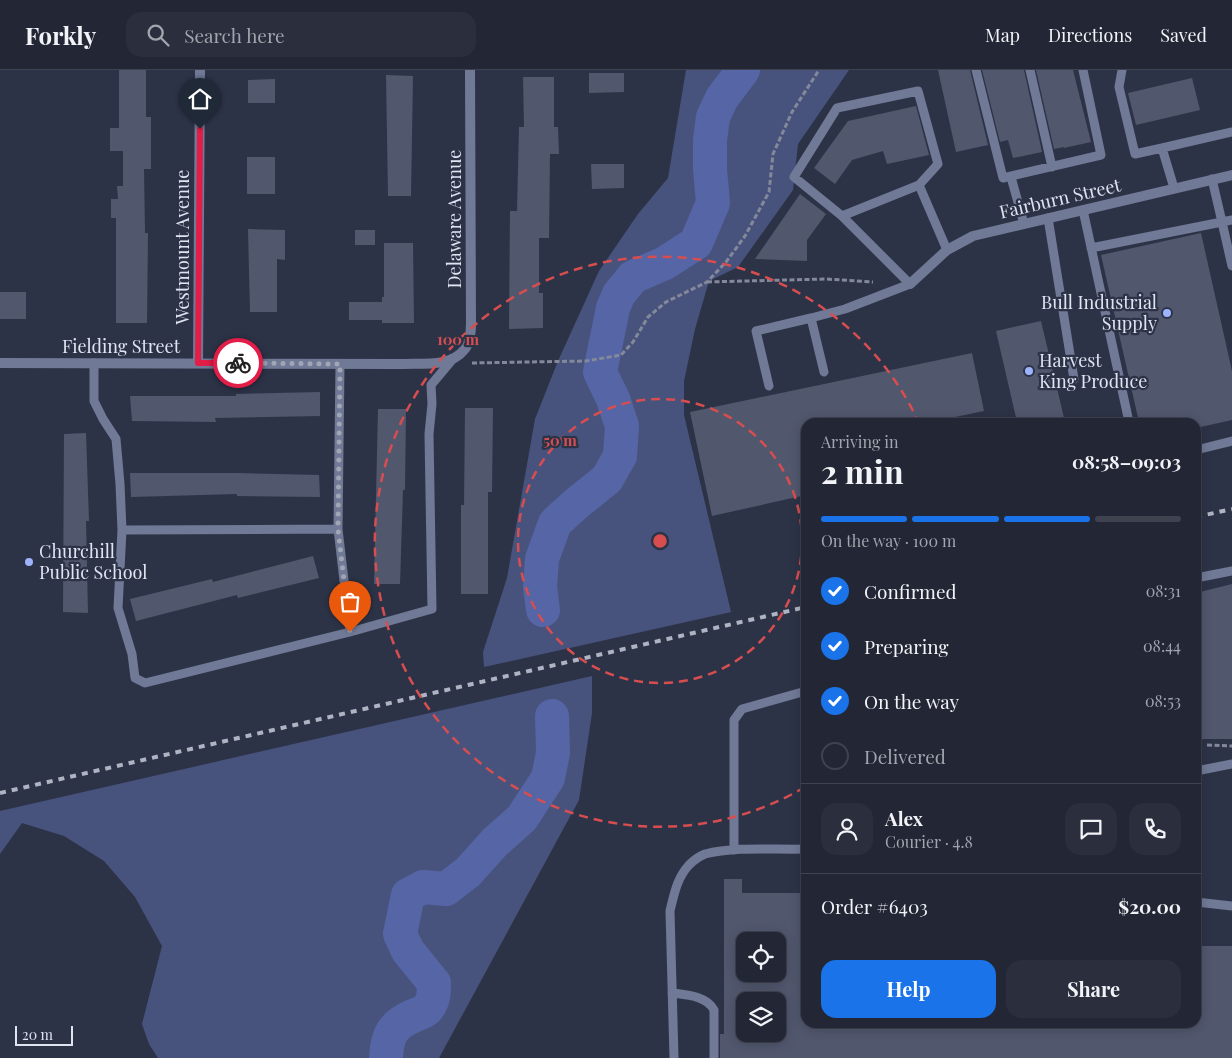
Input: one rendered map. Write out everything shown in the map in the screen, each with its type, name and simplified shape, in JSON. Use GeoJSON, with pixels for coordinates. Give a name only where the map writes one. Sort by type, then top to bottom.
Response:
{"type":"FeatureCollection","features":[{"type":"Feature","properties":{"kind":"street","name":"Westmount Avenue"},"geometry":{"type":"LineString","coordinates":[[198,363],[200,70]]}},
{"type":"Feature","properties":{"kind":"street","name":"Delaware Avenue"},"geometry":{"type":"LineString","coordinates":[[452,360],[465,350],[472,324],[470,70]]}},
{"type":"Feature","properties":{"kind":"street","name":"Fairburn Street"},"geometry":{"type":"LineString","coordinates":[[910,284],[947,250],[973,236],[1232,175]]}},
{"type":"Feature","properties":{"kind":"street","name":"Fielding Street"},"geometry":{"type":"LineString","coordinates":[[0,363],[403,364],[438,363],[452,360]]}},
{"type":"Feature","properties":{"kind":"lane"},"geometry":{"type":"LineString","coordinates":[[976,70],[1003,178],[1101,155],[1083,70]]}},
{"type":"Feature","properties":{"kind":"lane"},"geometry":{"type":"LineString","coordinates":[[1030,70],[1052,166]]}},
{"type":"Feature","properties":{"kind":"lane"},"geometry":{"type":"LineString","coordinates":[[1122,70],[1119,87],[1135,154],[1232,132]]}},
{"type":"Feature","properties":{"kind":"lane"},"geometry":{"type":"LineString","coordinates":[[769,386],[756,331],[846,309],[910,284],[842,216],[794,177],[836,108],[918,91],[938,164],[919,185],[842,216]]}},
{"type":"Feature","properties":{"kind":"lane"},"geometry":{"type":"LineString","coordinates":[[1162,148],[1174,188]]}},
{"type":"Feature","properties":{"kind":"lane"},"geometry":{"type":"LineString","coordinates":[[1011,177],[1024,224]]}},
{"type":"Feature","properties":{"kind":"lane"},"geometry":{"type":"LineString","coordinates":[[1212,180],[1232,266]]}},
{"type":"Feature","properties":{"kind":"lane"},"geometry":{"type":"LineString","coordinates":[[919,185],[947,250]]}},
{"type":"Feature","properties":{"kind":"lane"},"geometry":{"type":"LineString","coordinates":[[1083,210],[1128,418]]}},
{"type":"Feature","properties":{"kind":"lane"},"geometry":{"type":"LineString","coordinates":[[1048,218],[1074,379]]}},
{"type":"Feature","properties":{"kind":"lane"},"geometry":{"type":"LineString","coordinates":[[1091,248],[1232,220]]}},
{"type":"Feature","properties":{"kind":"lane"},"geometry":{"type":"LineString","coordinates":[[811,318],[824,372]]}},
{"type":"Feature","properties":{"kind":"lane"},"geometry":{"type":"LineString","coordinates":[[94,363],[94,401],[102,419],[116,439],[122,530],[118,608],[132,654],[135,678],[145,683],[350,632],[432,609],[429,434],[432,404],[431,385],[452,360]]}},
{"type":"Feature","properties":{"kind":"lane"},"geometry":{"type":"LineString","coordinates":[[340,364],[338,529],[350,632]]}},
{"type":"Feature","properties":{"kind":"lane"},"geometry":{"type":"LineString","coordinates":[[1201,449],[1232,442]]}},
{"type":"Feature","properties":{"kind":"lane"},"geometry":{"type":"LineString","coordinates":[[122,530],[338,529]]}},
{"type":"Feature","properties":{"kind":"lane"},"geometry":{"type":"LineString","coordinates":[[1201,577],[1232,571]]}},
{"type":"Feature","properties":{"kind":"lane"},"geometry":{"type":"LineString","coordinates":[[734,850],[734,720],[742,709],[801,692]]}},
{"type":"Feature","properties":{"kind":"lane"},"geometry":{"type":"LineString","coordinates":[[1201,771],[1232,764]]}},
{"type":"Feature","properties":{"kind":"lane"},"geometry":{"type":"LineString","coordinates":[[674,1058],[670,911],[674,890],[681,876],[690,864],[704,854],[734,850],[801,849]]}},
{"type":"Feature","properties":{"kind":"lane"},"geometry":{"type":"LineString","coordinates":[[1201,903],[1232,906]]}},
{"type":"Feature","properties":{"kind":"lane"},"geometry":{"type":"LineString","coordinates":[[672,993],[691,996],[711,1003],[714,1010],[714,1058]]}},
{"type":"Feature","properties":{"kind":"path"},"geometry":{"type":"LineString","coordinates":[[452,360],[476,363],[586,361],[621,355],[633,342],[648,318],[666,302],[706,282],[726,262],[745,236],[769,192],[773,154],[792,112],[819,70]]}},
{"type":"Feature","properties":{"kind":"path"},"geometry":{"type":"LineString","coordinates":[[706,282],[826,280],[882,283]]}},
{"type":"Feature","properties":{"kind":"path"},"geometry":{"type":"LineString","coordinates":[[1207,745],[1232,746]]}},
{"type":"Feature","properties":{"kind":"shaded area"},"geometry":{"type":"Polygon","coordinates":[[[686,70],[849,70],[798,144],[793,190],[738,267],[709,281],[695,329],[684,381],[684,415],[731,612],[484,667],[483,652],[507,578],[535,419],[558,361],[599,271],[638,214],[668,178],[686,70]]]}},
{"type":"Feature","properties":{"kind":"shaded area"},"geometry":{"type":"Polygon","coordinates":[[[592,676],[592,713],[579,800],[439,1058],[158,1058],[149,1044],[142,1024],[162,946],[135,897],[104,861],[64,836],[22,823],[0,854],[0,811],[592,676]]]}},
{"type":"Feature","properties":{"kind":"building"},"geometry":{"type":"Polygon","coordinates":[[[119,70],[146,70],[146,117],[151,117],[151,169],[144,169],[145,233],[148,233],[147,323],[116,323],[116,218],[111,218],[111,199],[118,199],[117,186],[123,186],[123,151],[110,151],[110,128],[119,128],[119,70]]]}},
{"type":"Feature","properties":{"kind":"building"},"geometry":{"type":"Polygon","coordinates":[[[938,70],[970,70],[988,145],[956,152],[938,70]]]}},
{"type":"Feature","properties":{"kind":"building"},"geometry":{"type":"Polygon","coordinates":[[[982,70],[1024,70],[1042,152],[1013,158],[1008,140],[1000,142],[982,70]]]}},
{"type":"Feature","properties":{"kind":"building"},"geometry":{"type":"Polygon","coordinates":[[[1036,70],[1073,70],[1091,142],[1054,149],[1036,70]]]}},
{"type":"Feature","properties":{"kind":"building"},"geometry":{"type":"Polygon","coordinates":[[[589,73],[624,73],[624,92],[589,93],[589,73]]]}},
{"type":"Feature","properties":{"kind":"building"},"geometry":{"type":"Polygon","coordinates":[[[386,75],[413,76],[411,196],[388,196],[386,75]]]}},
{"type":"Feature","properties":{"kind":"building"},"geometry":{"type":"Polygon","coordinates":[[[523,77],[554,77],[554,127],[558,127],[559,154],[550,154],[549,238],[539,238],[539,293],[543,293],[543,328],[509,329],[510,211],[517,211],[519,127],[524,127],[523,77]]]}},
{"type":"Feature","properties":{"kind":"building"},"geometry":{"type":"Polygon","coordinates":[[[1192,78],[1200,110],[1136,125],[1128,93],[1192,78]]]}},
{"type":"Feature","properties":{"kind":"building"},"geometry":{"type":"Polygon","coordinates":[[[275,79],[275,103],[248,103],[248,80],[275,79]]]}},
{"type":"Feature","properties":{"kind":"building"},"geometry":{"type":"Polygon","coordinates":[[[916,106],[929,155],[887,164],[883,151],[852,160],[835,184],[814,168],[848,121],[916,106]]]}},
{"type":"Feature","properties":{"kind":"building"},"geometry":{"type":"Polygon","coordinates":[[[247,157],[275,157],[275,194],[247,194],[247,157]]]}},
{"type":"Feature","properties":{"kind":"building"},"geometry":{"type":"Polygon","coordinates":[[[591,164],[624,164],[624,188],[592,189],[591,164]]]}},
{"type":"Feature","properties":{"kind":"building"},"geometry":{"type":"Polygon","coordinates":[[[800,194],[826,214],[807,240],[807,261],[755,259],[800,194]]]}},
{"type":"Feature","properties":{"kind":"building"},"geometry":{"type":"Polygon","coordinates":[[[248,229],[285,230],[285,260],[277,259],[277,312],[250,312],[248,229]]]}},
{"type":"Feature","properties":{"kind":"building"},"geometry":{"type":"Polygon","coordinates":[[[355,230],[375,230],[375,245],[355,245],[355,230]]]}},
{"type":"Feature","properties":{"kind":"building","name":"Bull Industrial Supply"},"geometry":{"type":"Polygon","coordinates":[[[1201,233],[1232,371],[1232,420],[1201,427],[1201,418],[1138,418],[1101,255],[1201,233]]]}},
{"type":"Feature","properties":{"kind":"building"},"geometry":{"type":"Polygon","coordinates":[[[384,243],[413,243],[414,323],[382,323],[382,320],[349,320],[349,302],[382,302],[382,297],[384,297],[384,243]]]}},
{"type":"Feature","properties":{"kind":"building"},"geometry":{"type":"Polygon","coordinates":[[[0,292],[26,292],[26,319],[0,319],[0,292]]]}},
{"type":"Feature","properties":{"kind":"building","name":"Harvest King Produce"},"geometry":{"type":"Polygon","coordinates":[[[1041,321],[1064,418],[1016,418],[996,331],[1041,321]]]}},
{"type":"Feature","properties":{"kind":"building"},"geometry":{"type":"Polygon","coordinates":[[[972,353],[984,411],[950,418],[801,418],[801,496],[712,516],[690,412],[972,353]]]}},
{"type":"Feature","properties":{"kind":"building"},"geometry":{"type":"Polygon","coordinates":[[[320,392],[320,416],[215,418],[216,422],[132,421],[130,396],[236,396],[236,394],[320,392]]]}},
{"type":"Feature","properties":{"kind":"building"},"geometry":{"type":"Polygon","coordinates":[[[465,408],[493,408],[492,492],[488,492],[488,594],[461,594],[461,505],[464,505],[465,408]]]}},
{"type":"Feature","properties":{"kind":"building"},"geometry":{"type":"Polygon","coordinates":[[[378,409],[406,409],[405,490],[403,490],[400,584],[374,584],[378,409]]]}},
{"type":"Feature","properties":{"kind":"building"},"geometry":{"type":"Polygon","coordinates":[[[86,433],[89,521],[86,521],[88,613],[63,612],[64,434],[86,433]]]}},
{"type":"Feature","properties":{"kind":"building"},"geometry":{"type":"Polygon","coordinates":[[[130,473],[319,475],[320,497],[237,496],[237,494],[131,497],[130,473]]]}},
{"type":"Feature","properties":{"kind":"building"},"geometry":{"type":"Polygon","coordinates":[[[313,556],[319,578],[238,598],[237,595],[136,621],[130,599],[212,579],[213,582],[313,556]]]}},
{"type":"Feature","properties":{"kind":"building"},"geometry":{"type":"Polygon","coordinates":[[[1232,584],[1232,739],[1201,739],[1201,592],[1232,584]]]}},
{"type":"Feature","properties":{"kind":"building"},"geometry":{"type":"Polygon","coordinates":[[[724,879],[742,879],[742,893],[801,893],[801,1028],[1201,1028],[1201,946],[1232,946],[1232,1058],[720,1058],[720,1034],[724,1034],[724,879]]]}},
{"type":"Feature","properties":{"kind":"waterway"},"geometry":{"type":"LineString","coordinates":[[543,610],[540,587],[542,559],[555,523],[607,479],[620,456],[622,426],[613,399],[600,372],[613,308],[619,294],[633,277],[665,263],[696,243],[713,203],[710,169],[710,140],[713,117],[722,98],[743,70]]}},
{"type":"Feature","properties":{"kind":"waterway"},"geometry":{"type":"LineString","coordinates":[[386,1058],[389,1037],[395,1027],[406,1019],[427,1009],[434,993],[434,983],[408,951],[400,934],[408,895],[423,887],[446,889],[468,872],[495,842],[522,818],[548,778],[553,753],[552,716]]}},
{"type":"Feature","properties":{"kind":"railway"},"geometry":{"type":"LineString","coordinates":[[1201,516],[1232,509]]}},
{"type":"Feature","properties":{"kind":"railway"},"geometry":{"type":"LineString","coordinates":[[0,793],[801,608]]}},
{"type":"Feature","properties":{"kind":"way so far"},"geometry":{"type":"LineString","coordinates":[[238,363],[340,364],[338,529],[350,632]]}},
{"type":"Feature","properties":{"kind":"place","name":"Bull Industrial Supply"},"geometry":{"type":"Point","coordinates":[1167,313]}},
{"type":"Feature","properties":{"kind":"place","name":"Harvest King Produce"},"geometry":{"type":"Point","coordinates":[1029,371]}},
{"type":"Feature","properties":{"kind":"place","name":"Churchill Public School"},"geometry":{"type":"Point","coordinates":[29,562]}},
{"type":"Feature","properties":{"kind":"route"},"geometry":{"type":"LineString","coordinates":[[200,129],[198,363],[238,363]]}}]}
